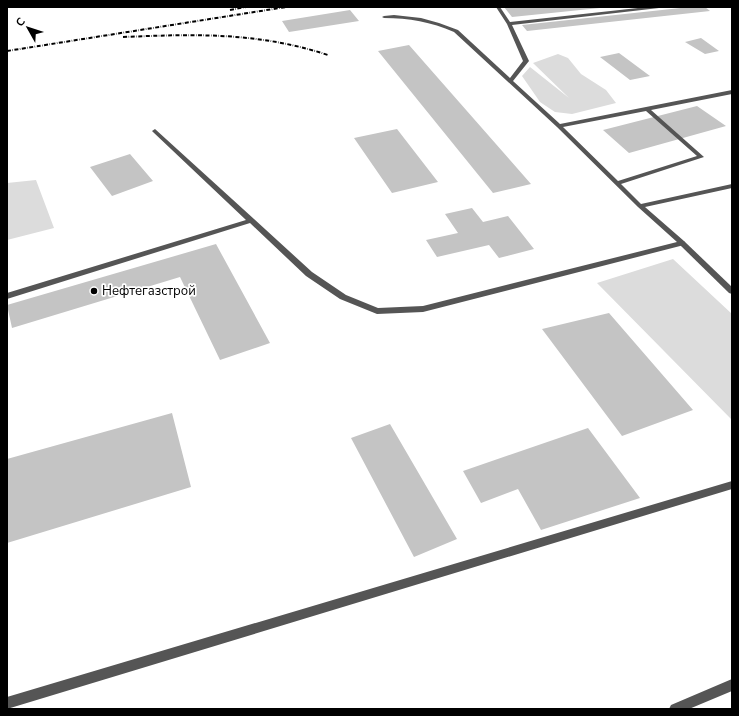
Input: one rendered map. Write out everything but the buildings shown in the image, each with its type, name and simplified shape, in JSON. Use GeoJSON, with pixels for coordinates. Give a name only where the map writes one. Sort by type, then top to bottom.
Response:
{"type":"FeatureCollection","features":[{"type":"Feature","properties":{"kind":"street"},"geometry":{"type":"LineString","coordinates":[[498,7],[509,24],[526,61],[510,81]]}},
{"type":"Feature","properties":{"kind":"street"},"geometry":{"type":"LineString","coordinates":[[509,24],[659,7]]}},
{"type":"Feature","properties":{"kind":"street"},"geometry":{"type":"LineString","coordinates":[[384,17],[410,16],[438,23],[456,31],[559,126],[640,206],[682,243],[732,291]]}},
{"type":"Feature","properties":{"kind":"street"},"geometry":{"type":"LineString","coordinates":[[559,126],[732,92]]}},
{"type":"Feature","properties":{"kind":"street"},"geometry":{"type":"LineString","coordinates":[[616,183],[701,157],[647,109]]}},
{"type":"Feature","properties":{"kind":"street"},"geometry":{"type":"LineString","coordinates":[[155,131],[309,274],[343,298],[377,311],[423,309],[682,243]]}},
{"type":"Feature","properties":{"kind":"street"},"geometry":{"type":"LineString","coordinates":[[640,206],[732,186]]}},
{"type":"Feature","properties":{"kind":"street"},"geometry":{"type":"LineString","coordinates":[[7,296],[252,220]]}},
{"type":"Feature","properties":{"kind":"street"},"geometry":{"type":"LineString","coordinates":[[7,703],[732,485]]}},
{"type":"Feature","properties":{"kind":"street"},"geometry":{"type":"LineString","coordinates":[[675,709],[732,685]]}},
{"type":"Feature","properties":{"kind":"shaded area"},"geometry":{"type":"Polygon","coordinates":[[[558,54],[568,58],[581,74],[606,90],[616,103],[572,114],[555,112],[540,102],[522,76],[530,67],[569,98],[533,63],[558,54]]]}},
{"type":"Feature","properties":{"kind":"shaded area"},"geometry":{"type":"Polygon","coordinates":[[[36,180],[54,228],[7,240],[7,183],[36,180]]]}},
{"type":"Feature","properties":{"kind":"shaded area"},"geometry":{"type":"Polygon","coordinates":[[[673,259],[732,314],[732,420],[597,283],[673,259]]]}},
{"type":"Feature","properties":{"kind":"railway"},"geometry":{"type":"LineString","coordinates":[[230,10],[246,7]]}},
{"type":"Feature","properties":{"kind":"railway"},"geometry":{"type":"LineString","coordinates":[[7,51],[286,7]]}},
{"type":"Feature","properties":{"kind":"railway"},"geometry":{"type":"LineString","coordinates":[[123,37],[201,35],[251,38],[277,42],[328,55]]}},
{"type":"Feature","properties":{"kind":"place","name":"Нефтегазстрой"},"geometry":{"type":"Point","coordinates":[94,291]}}]}
